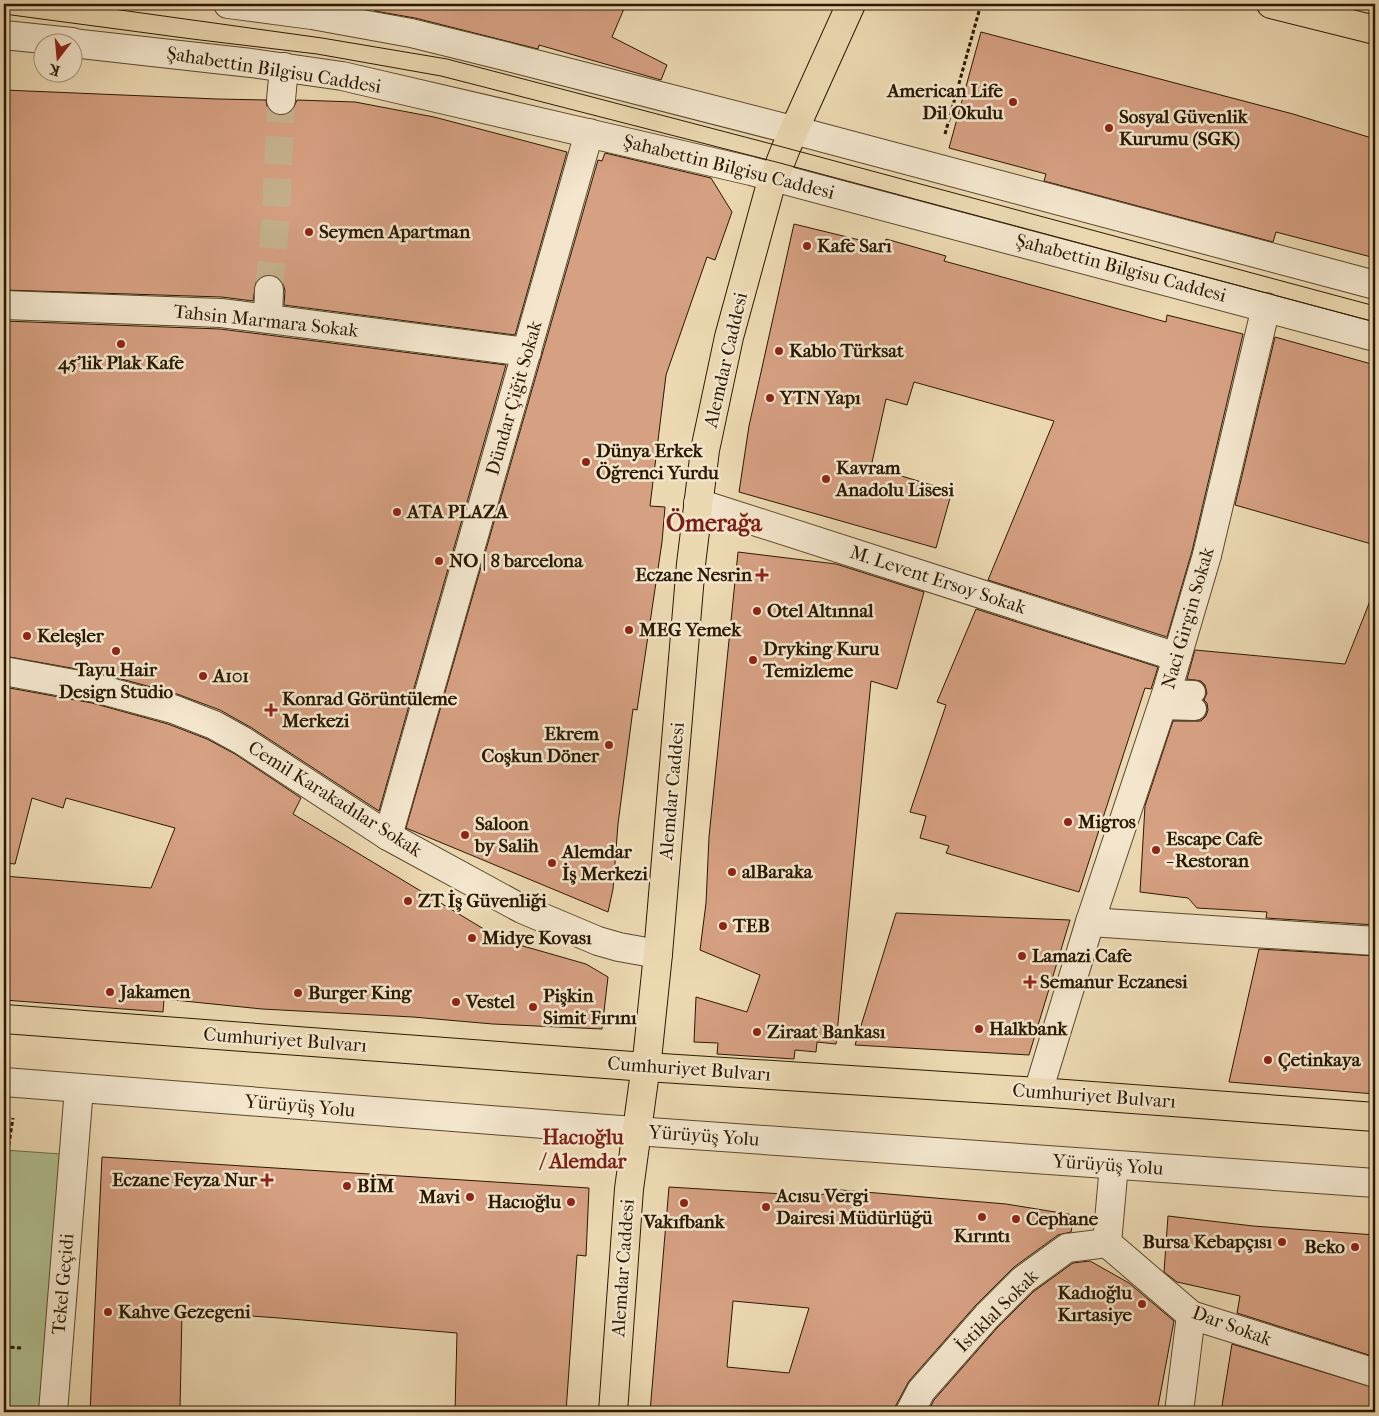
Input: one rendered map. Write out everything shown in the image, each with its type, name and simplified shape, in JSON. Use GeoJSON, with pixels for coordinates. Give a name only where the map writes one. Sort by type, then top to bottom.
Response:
{"type":"FeatureCollection","features":[{"type":"Feature","properties":{"kind":"main road","name":"Alemdar Caddesi"},"geometry":{"type":"LineString","coordinates":[[613,1412],[629,1189],[646,1067],[658,954],[689,584],[705,450],[729,337],[769,191],[794,130],[851,4]]}},
{"type":"Feature","properties":{"kind":"main road"},"geometry":{"type":"LineString","coordinates":[[1270,4],[1375,30]]}},
{"type":"Feature","properties":{"kind":"main road","name":"Cumhuriyet Bulvarı"},"geometry":{"type":"LineString","coordinates":[[4,1019],[646,1067],[1038,1092],[1375,1117]]}},
{"type":"Feature","properties":{"kind":"street"},"geometry":{"type":"LineString","coordinates":[[228,4],[312,15],[411,33],[794,130],[1375,285]]}},
{"type":"Feature","properties":{"kind":"street","name":"Şahabettin Bilgisu Caddesi"},"geometry":{"type":"LineString","coordinates":[[4,35],[32,38]]}},
{"type":"Feature","properties":{"kind":"street","name":"Şahabettin Bilgisu Caddesi"},"geometry":{"type":"LineString","coordinates":[[82,44],[284,67],[342,76],[775,177],[1375,337]]}},
{"type":"Feature","properties":{"kind":"street"},"geometry":{"type":"LineString","coordinates":[[281,100],[284,67]]}},
{"type":"Feature","properties":{"kind":"street","name":"Dündar Çiğit Sokak"},"geometry":{"type":"LineString","coordinates":[[388,836],[589,133]]}},
{"type":"Feature","properties":{"kind":"street"},"geometry":{"type":"LineString","coordinates":[[268,319],[269,290]]}},
{"type":"Feature","properties":{"kind":"street","name":"Tahsin Marmara Sokak"},"geometry":{"type":"LineString","coordinates":[[4,306],[221,313],[527,352]]}},
{"type":"Feature","properties":{"kind":"street","name":"Naci Girgin Sokak"},"geometry":{"type":"LineString","coordinates":[[1038,1092],[1090,922],[1178,657],[1207,555],[1266,307]]}},
{"type":"Feature","properties":{"kind":"street","name":"M. Levent Ersoy Sokak"},"geometry":{"type":"LineString","coordinates":[[698,503],[1178,657]]}},
{"type":"Feature","properties":{"kind":"street","name":"Cemil Karakadılar Sokak"},"geometry":{"type":"LineString","coordinates":[[4,671],[95,688],[173,709],[214,725],[243,741],[388,836],[522,909],[598,941],[658,954]]}},
{"type":"Feature","properties":{"kind":"street"},"geometry":{"type":"LineString","coordinates":[[1090,922],[1375,941]]}},
{"type":"Feature","properties":{"kind":"street","name":"Yürüyüş Yolu"},"geometry":{"type":"LineString","coordinates":[[4,1082],[424,1116],[1375,1183]]}},
{"type":"Feature","properties":{"kind":"street","name":"Tekel Geçidi"},"geometry":{"type":"LineString","coordinates":[[53,1412],[80,1088]]}},
{"type":"Feature","properties":{"kind":"street"},"geometry":{"type":"LineString","coordinates":[[1107,1243],[1114,1166]]}},
{"type":"Feature","properties":{"kind":"street","name":"Dar Sokak"},"geometry":{"type":"LineString","coordinates":[[1107,1243],[1192,1315],[1375,1373]]}},
{"type":"Feature","properties":{"kind":"street","name":"İstiklal Sokak"},"geometry":{"type":"LineString","coordinates":[[910,1412],[920,1391],[987,1316],[1023,1280],[1067,1248],[1107,1243]]}},
{"type":"Feature","properties":{"kind":"street"},"geometry":{"type":"LineString","coordinates":[[1179,1412],[1192,1315]]}},
{"type":"Feature","properties":{"kind":"lane"},"geometry":{"type":"LineString","coordinates":[[1164,700],[1194,701]]}},
{"type":"Feature","properties":{"kind":"path"},"geometry":{"type":"LineString","coordinates":[[935,168],[981,4]]}},
{"type":"Feature","properties":{"kind":"path"},"geometry":{"type":"LineString","coordinates":[[4,1164],[8,1150]]}},
{"type":"Feature","properties":{"kind":"green space"},"geometry":{"type":"Polygon","coordinates":[[[4,1150],[75,1155],[53,1412],[4,1412],[4,1150]]]}},
{"type":"Feature","properties":{"kind":"building"},"geometry":{"type":"Polygon","coordinates":[[[376,4],[626,4],[612,37],[667,65],[661,80],[539,45],[538,49],[415,18],[375,11],[376,4]]]}},
{"type":"Feature","properties":{"kind":"building"},"geometry":{"type":"Polygon","coordinates":[[[981,32],[1293,114],[1375,139],[1375,258],[1276,232],[1273,242],[1044,181],[1046,174],[949,148],[981,32]]]}},
{"type":"Feature","properties":{"kind":"building"},"geometry":{"type":"Polygon","coordinates":[[[4,90],[266,100],[267,107],[280,116],[288,114],[293,109],[297,100],[355,102],[434,117],[567,152],[515,335],[284,305],[285,291],[283,283],[278,277],[270,274],[261,276],[256,282],[253,301],[222,297],[4,290],[4,90]]]}},
{"type":"Feature","properties":{"kind":"building"},"geometry":{"type":"Polygon","coordinates":[[[605,153],[711,178],[732,212],[715,260],[707,257],[666,375],[650,506],[665,507],[662,542],[637,710],[633,709],[618,824],[613,889],[608,912],[406,828],[598,160],[602,161],[605,153]]]}},
{"type":"Feature","properties":{"kind":"building"},"geometry":{"type":"Polygon","coordinates":[[[794,224],[884,246],[886,239],[946,256],[944,261],[1166,322],[1167,315],[1243,334],[1192,551],[1167,637],[988,580],[1054,421],[914,382],[907,405],[886,399],[871,467],[952,491],[936,548],[739,492],[749,426],[794,224]]]}},
{"type":"Feature","properties":{"kind":"building"},"geometry":{"type":"Polygon","coordinates":[[[4,321],[220,329],[506,365],[379,811],[252,728],[220,710],[177,694],[99,673],[4,656],[4,321]]]}},
{"type":"Feature","properties":{"kind":"building"},"geometry":{"type":"Polygon","coordinates":[[[1275,337],[1375,365],[1375,545],[1235,505],[1275,337]]]}},
{"type":"Feature","properties":{"kind":"building"},"geometry":{"type":"Polygon","coordinates":[[[738,552],[836,564],[924,592],[897,689],[871,681],[836,1044],[817,1042],[816,1052],[795,1050],[794,1059],[717,1054],[718,1043],[694,1042],[696,997],[747,1012],[760,975],[700,950],[706,903],[709,837],[738,552]]]}},
{"type":"Feature","properties":{"kind":"building"},"geometry":{"type":"Polygon","coordinates":[[[1374,591],[1375,925],[1266,918],[1267,912],[1197,908],[1188,898],[1140,892],[1145,806],[1173,721],[1201,721],[1206,716],[1208,710],[1207,703],[1204,700],[1207,693],[1205,685],[1201,681],[1187,679],[1195,650],[1345,664],[1374,591]]]}},
{"type":"Feature","properties":{"kind":"building"},"geometry":{"type":"Polygon","coordinates":[[[976,609],[1158,667],[1151,689],[1145,688],[1079,892],[946,853],[949,846],[920,838],[926,816],[910,812],[946,705],[937,702],[976,609]]]}},
{"type":"Feature","properties":{"kind":"building"},"geometry":{"type":"Polygon","coordinates":[[[4,687],[92,703],[168,724],[207,739],[235,754],[301,798],[293,814],[502,940],[586,964],[608,977],[602,1029],[262,1009],[164,999],[163,1012],[4,1000],[4,876],[151,888],[175,828],[66,798],[63,808],[32,798],[15,864],[4,863],[4,687]]]}},
{"type":"Feature","properties":{"kind":"building"},"geometry":{"type":"Polygon","coordinates":[[[896,913],[1070,920],[1029,1055],[855,1045],[896,913]]]}},
{"type":"Feature","properties":{"kind":"building"},"geometry":{"type":"Polygon","coordinates":[[[1259,949],[1375,956],[1375,1094],[1229,1082],[1259,949]]]}},
{"type":"Feature","properties":{"kind":"building"},"geometry":{"type":"Polygon","coordinates":[[[102,1157],[589,1188],[586,1256],[577,1255],[566,1412],[455,1412],[457,1333],[182,1311],[180,1410],[170,1408],[168,1412],[90,1412],[102,1157]]]}},
{"type":"Feature","properties":{"kind":"building"},"geometry":{"type":"Polygon","coordinates":[[[669,1187],[816,1196],[841,1190],[1006,1204],[1074,1215],[1071,1232],[1058,1235],[1014,1267],[975,1306],[909,1381],[894,1412],[650,1412],[669,1187]],[[733,1301],[727,1367],[789,1373],[809,1308],[733,1301]]]}},
{"type":"Feature","properties":{"kind":"building"},"geometry":{"type":"Polygon","coordinates":[[[1168,1216],[1253,1226],[1375,1235],[1375,1357],[1237,1313],[1240,1296],[1177,1282],[1164,1272],[1168,1216]]]}},
{"type":"Feature","properties":{"kind":"building"},"geometry":{"type":"Polygon","coordinates":[[[1090,1261],[1129,1283],[1174,1321],[1157,1412],[928,1412],[934,1400],[998,1327],[1033,1292],[1073,1263],[1090,1261]]]}},
{"type":"Feature","properties":{"kind":"building"},"geometry":{"type":"Polygon","coordinates":[[[1232,1344],[1375,1388],[1375,1412],[1221,1412],[1232,1344]]]}},
{"type":"Feature","properties":{"kind":"tunnel"},"geometry":{"type":"LineString","coordinates":[[269,290],[276,214],[281,100]]}},
{"type":"Feature","properties":{"kind":"tram line"},"geometry":{"type":"LineString","coordinates":[[77,4],[322,38],[447,59],[1375,306]]}},
{"type":"Feature","properties":{"kind":"tram line"},"geometry":{"type":"LineString","coordinates":[[4,14],[317,54],[441,76],[780,163],[1375,322]]}},
{"type":"Feature","properties":{"kind":"place","name":"American Life Dil Okulu"},"geometry":{"type":"Point","coordinates":[1013,102]}},
{"type":"Feature","properties":{"kind":"place","name":"Sosyal Güvenlik Kurumu (SGK)"},"geometry":{"type":"Point","coordinates":[1109,128]}},
{"type":"Feature","properties":{"kind":"place","name":"Seymen Apartman"},"geometry":{"type":"Point","coordinates":[309,232]}},
{"type":"Feature","properties":{"kind":"place","name":"Kafe Sarı"},"geometry":{"type":"Point","coordinates":[807,246]}},
{"type":"Feature","properties":{"kind":"place","name":"45'lik Plak Kafe"},"geometry":{"type":"Point","coordinates":[121,344]}},
{"type":"Feature","properties":{"kind":"place","name":"Kablo Türksat"},"geometry":{"type":"Point","coordinates":[779,351]}},
{"type":"Feature","properties":{"kind":"place","name":"YTN Yapı"},"geometry":{"type":"Point","coordinates":[770,398]}},
{"type":"Feature","properties":{"kind":"place","name":"Dünya Erkek Öğrenci Yurdu"},"geometry":{"type":"Point","coordinates":[586,462]}},
{"type":"Feature","properties":{"kind":"place","name":"Kavram Anadolu Lisesi"},"geometry":{"type":"Point","coordinates":[826,479]}},
{"type":"Feature","properties":{"kind":"place","name":"ATA PLAZA"},"geometry":{"type":"Point","coordinates":[397,512]}},
{"type":"Feature","properties":{"kind":"place","name":"NO | 8 barcelona"},"geometry":{"type":"Point","coordinates":[439,561]}},
{"type":"Feature","properties":{"kind":"place","name":"Eczane Nesrin"},"geometry":{"type":"Point","coordinates":[762,575]}},
{"type":"Feature","properties":{"kind":"place","name":"Otel Altınnal"},"geometry":{"type":"Point","coordinates":[757,611]}},
{"type":"Feature","properties":{"kind":"place","name":"MEG Yemek"},"geometry":{"type":"Point","coordinates":[629,630]}},
{"type":"Feature","properties":{"kind":"place","name":"Keleşler"},"geometry":{"type":"Point","coordinates":[27,636]}},
{"type":"Feature","properties":{"kind":"place","name":"Tayu Hair Design Studio"},"geometry":{"type":"Point","coordinates":[116,651]}},
{"type":"Feature","properties":{"kind":"place","name":"Dryking Kuru Temizleme"},"geometry":{"type":"Point","coordinates":[753,660]}},
{"type":"Feature","properties":{"kind":"place","name":"A101"},"geometry":{"type":"Point","coordinates":[203,676]}},
{"type":"Feature","properties":{"kind":"place","name":"Konrad Görüntüleme Merkezi"},"geometry":{"type":"Point","coordinates":[271,710]}},
{"type":"Feature","properties":{"kind":"place","name":"Ekrem Coşkun Döner"},"geometry":{"type":"Point","coordinates":[609,745]}},
{"type":"Feature","properties":{"kind":"place","name":"Migros"},"geometry":{"type":"Point","coordinates":[1068,822]}},
{"type":"Feature","properties":{"kind":"place","name":"Saloon by Salih"},"geometry":{"type":"Point","coordinates":[465,835]}},
{"type":"Feature","properties":{"kind":"place","name":"Escape Cafe - Restoran"},"geometry":{"type":"Point","coordinates":[1156,850]}},
{"type":"Feature","properties":{"kind":"place","name":"Alemdar İş Merkezi"},"geometry":{"type":"Point","coordinates":[552,863]}},
{"type":"Feature","properties":{"kind":"place","name":"alBaraka"},"geometry":{"type":"Point","coordinates":[732,872]}},
{"type":"Feature","properties":{"kind":"place","name":"ZT İş Güvenliği"},"geometry":{"type":"Point","coordinates":[408,901]}},
{"type":"Feature","properties":{"kind":"place","name":"TEB"},"geometry":{"type":"Point","coordinates":[723,926]}},
{"type":"Feature","properties":{"kind":"place","name":"Midye Kovası"},"geometry":{"type":"Point","coordinates":[472,938]}},
{"type":"Feature","properties":{"kind":"place","name":"Lamazi Cafe"},"geometry":{"type":"Point","coordinates":[1022,956]}},
{"type":"Feature","properties":{"kind":"place","name":"Semanur Eczanesi"},"geometry":{"type":"Point","coordinates":[1030,982]}},
{"type":"Feature","properties":{"kind":"place","name":"Jakamen"},"geometry":{"type":"Point","coordinates":[110,992]}},
{"type":"Feature","properties":{"kind":"place","name":"Burger King"},"geometry":{"type":"Point","coordinates":[298,993]}},
{"type":"Feature","properties":{"kind":"place","name":"Vestel"},"geometry":{"type":"Point","coordinates":[456,1002]}},
{"type":"Feature","properties":{"kind":"place","name":"Pişkin Simit Fırını"},"geometry":{"type":"Point","coordinates":[533,1007]}},
{"type":"Feature","properties":{"kind":"place","name":"Halkbank"},"geometry":{"type":"Point","coordinates":[979,1029]}},
{"type":"Feature","properties":{"kind":"place","name":"Ziraat Bankası"},"geometry":{"type":"Point","coordinates":[757,1032]}},
{"type":"Feature","properties":{"kind":"place","name":"Çetinkaya"},"geometry":{"type":"Point","coordinates":[1268,1060]}},
{"type":"Feature","properties":{"kind":"place","name":"Eczane Feyza Nur"},"geometry":{"type":"Point","coordinates":[267,1180]}},
{"type":"Feature","properties":{"kind":"place","name":"BİM"},"geometry":{"type":"Point","coordinates":[347,1186]}},
{"type":"Feature","properties":{"kind":"place","name":"Mavi"},"geometry":{"type":"Point","coordinates":[470,1197]}},
{"type":"Feature","properties":{"kind":"place","name":"Hacıoğlu"},"geometry":{"type":"Point","coordinates":[571,1202]}},
{"type":"Feature","properties":{"kind":"place","name":"Vakıfbank"},"geometry":{"type":"Point","coordinates":[684,1203]}},
{"type":"Feature","properties":{"kind":"place","name":"Acısu Vergi Dairesi Müdürlüğü"},"geometry":{"type":"Point","coordinates":[766,1207]}},
{"type":"Feature","properties":{"kind":"place","name":"Kırıntı"},"geometry":{"type":"Point","coordinates":[982,1217]}},
{"type":"Feature","properties":{"kind":"place","name":"Cephane"},"geometry":{"type":"Point","coordinates":[1016,1219]}},
{"type":"Feature","properties":{"kind":"place","name":"Bursa Kebapçısı"},"geometry":{"type":"Point","coordinates":[1282,1242]}},
{"type":"Feature","properties":{"kind":"place","name":"Beko"},"geometry":{"type":"Point","coordinates":[1355,1247]}},
{"type":"Feature","properties":{"kind":"place","name":"Kadıoğlu Kırtasiye"},"geometry":{"type":"Point","coordinates":[1142,1304]}},
{"type":"Feature","properties":{"kind":"place","name":"Kahve Gezegeni"},"geometry":{"type":"Point","coordinates":[108,1312]}},
{"type":"Feature","properties":{"kind":"district","name":"Ömerağa"},"geometry":{"type":"Point","coordinates":[714,523]}},
{"type":"Feature","properties":{"kind":"district","name":"Hacıoğlu / Alemdar"},"geometry":{"type":"Point","coordinates":[583,1149]}}]}
